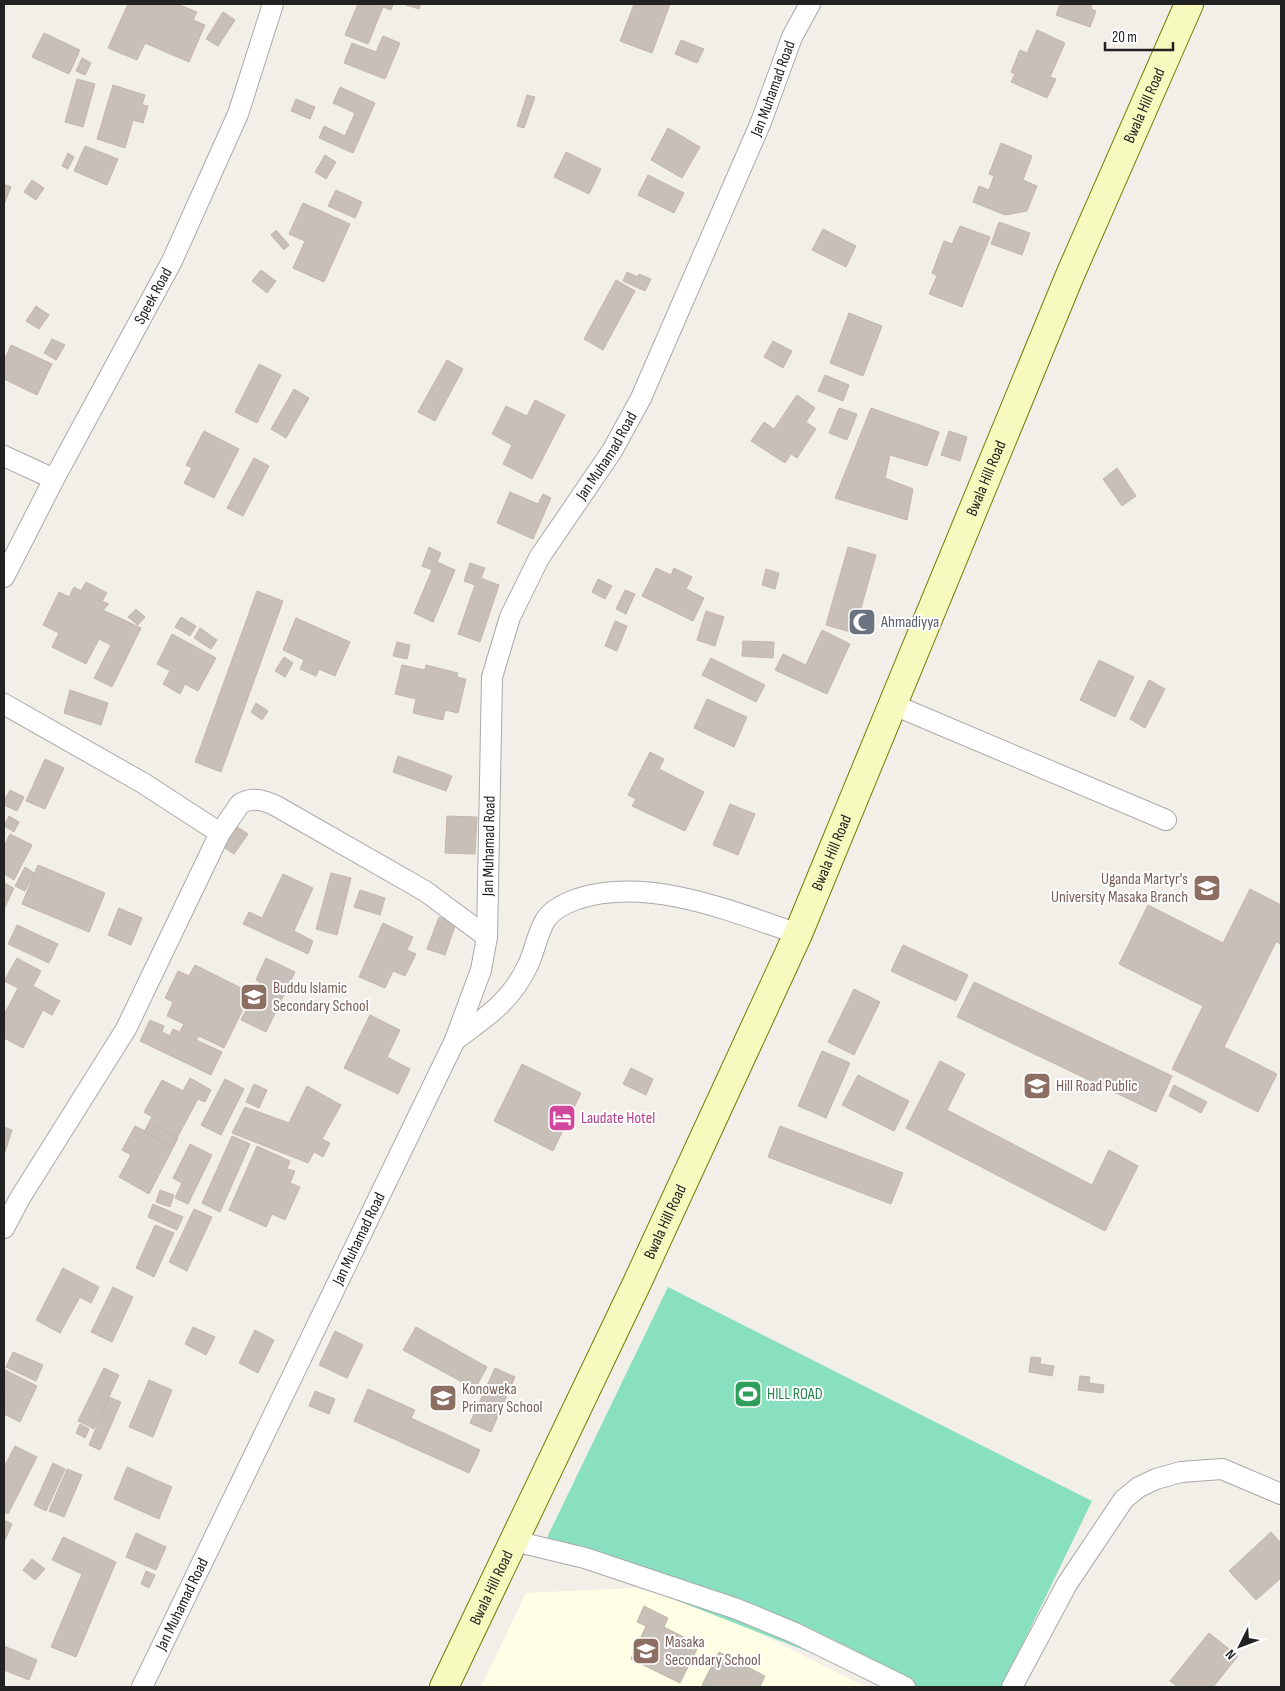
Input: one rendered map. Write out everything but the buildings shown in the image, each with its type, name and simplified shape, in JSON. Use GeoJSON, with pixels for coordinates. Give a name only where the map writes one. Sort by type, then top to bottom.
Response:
{"type":"FeatureCollection","features":[{"type":"Feature","properties":{"kind":"street","name":"Speek Road"},"geometry":{"type":"LineString","coordinates":[[4,577],[172,261],[208,185],[238,114],[273,4]]}},
{"type":"Feature","properties":{"kind":"street","name":"Jan Muhamad Road"},"geometry":{"type":"LineString","coordinates":[[142,1687],[455,1040],[481,970],[487,937],[492,677],[510,617],[539,558],[612,451],[641,398],[762,122],[792,37],[810,4]]}},
{"type":"Feature","properties":{"kind":"street","name":"Bwala Hill Road"},"geometry":{"type":"LineString","coordinates":[[444,1687],[637,1283],[798,934],[1070,275],[1189,4]]}},
{"type":"Feature","properties":{"kind":"street"},"geometry":{"type":"LineString","coordinates":[[4,456],[54,480]]}},
{"type":"Feature","properties":{"kind":"street"},"geometry":{"type":"LineString","coordinates":[[4,704],[143,783],[220,832]]}},
{"type":"Feature","properties":{"kind":"street"},"geometry":{"type":"LineString","coordinates":[[894,705],[1166,820]]}},
{"type":"Feature","properties":{"kind":"street"},"geometry":{"type":"LineString","coordinates":[[4,1228],[20,1198],[126,1029],[220,832],[240,804],[245,801],[258,800],[272,804],[425,891],[487,937]]}},
{"type":"Feature","properties":{"kind":"street"},"geometry":{"type":"LineString","coordinates":[[455,1040],[500,1006],[512,991],[530,962],[546,919],[568,902],[592,894],[638,891],[712,904],[798,934]]}},
{"type":"Feature","properties":{"kind":"street"},"geometry":{"type":"LineString","coordinates":[[1012,1687],[1067,1584],[1124,1498],[1139,1487],[1156,1478],[1181,1472],[1222,1470],[1281,1494]]}},
{"type":"Feature","properties":{"kind":"street"},"geometry":{"type":"LineString","coordinates":[[514,1541],[585,1558],[737,1609],[795,1633],[905,1687]]}},
{"type":"Feature","properties":{"kind":"shaded area","name":"Masaka Secondary School"},"geometry":{"type":"Polygon","coordinates":[[[637,1588],[721,1614],[866,1687],[481,1687],[526,1593],[637,1588]]]}},
{"type":"Feature","properties":{"kind":"green space","name":"HILL ROAD"},"geometry":{"type":"Polygon","coordinates":[[[668,1287],[1092,1501],[1002,1687],[899,1687],[542,1548],[668,1287]]]}},
{"type":"Feature","properties":{"kind":"place","name":"Ahmadiyya"},"geometry":{"type":"Point","coordinates":[862,622]}},
{"type":"Feature","properties":{"kind":"place","name":"Uganda Martyr's University Masaka Branch"},"geometry":{"type":"Point","coordinates":[1207,888]}},
{"type":"Feature","properties":{"kind":"place","name":"Buddu Islamic Secondary School"},"geometry":{"type":"Point","coordinates":[254,997]}},
{"type":"Feature","properties":{"kind":"place","name":"Hill Road Public"},"geometry":{"type":"Point","coordinates":[1037,1086]}},
{"type":"Feature","properties":{"kind":"place","name":"Laudate Hotel"},"geometry":{"type":"Point","coordinates":[562,1118]}},
{"type":"Feature","properties":{"kind":"place","name":"HILL ROAD"},"geometry":{"type":"Point","coordinates":[748,1394]}},
{"type":"Feature","properties":{"kind":"place","name":"Konoweka Primary School"},"geometry":{"type":"Point","coordinates":[443,1398]}},
{"type":"Feature","properties":{"kind":"place","name":"Masaka Secondary School"},"geometry":{"type":"Point","coordinates":[646,1651]}}]}
